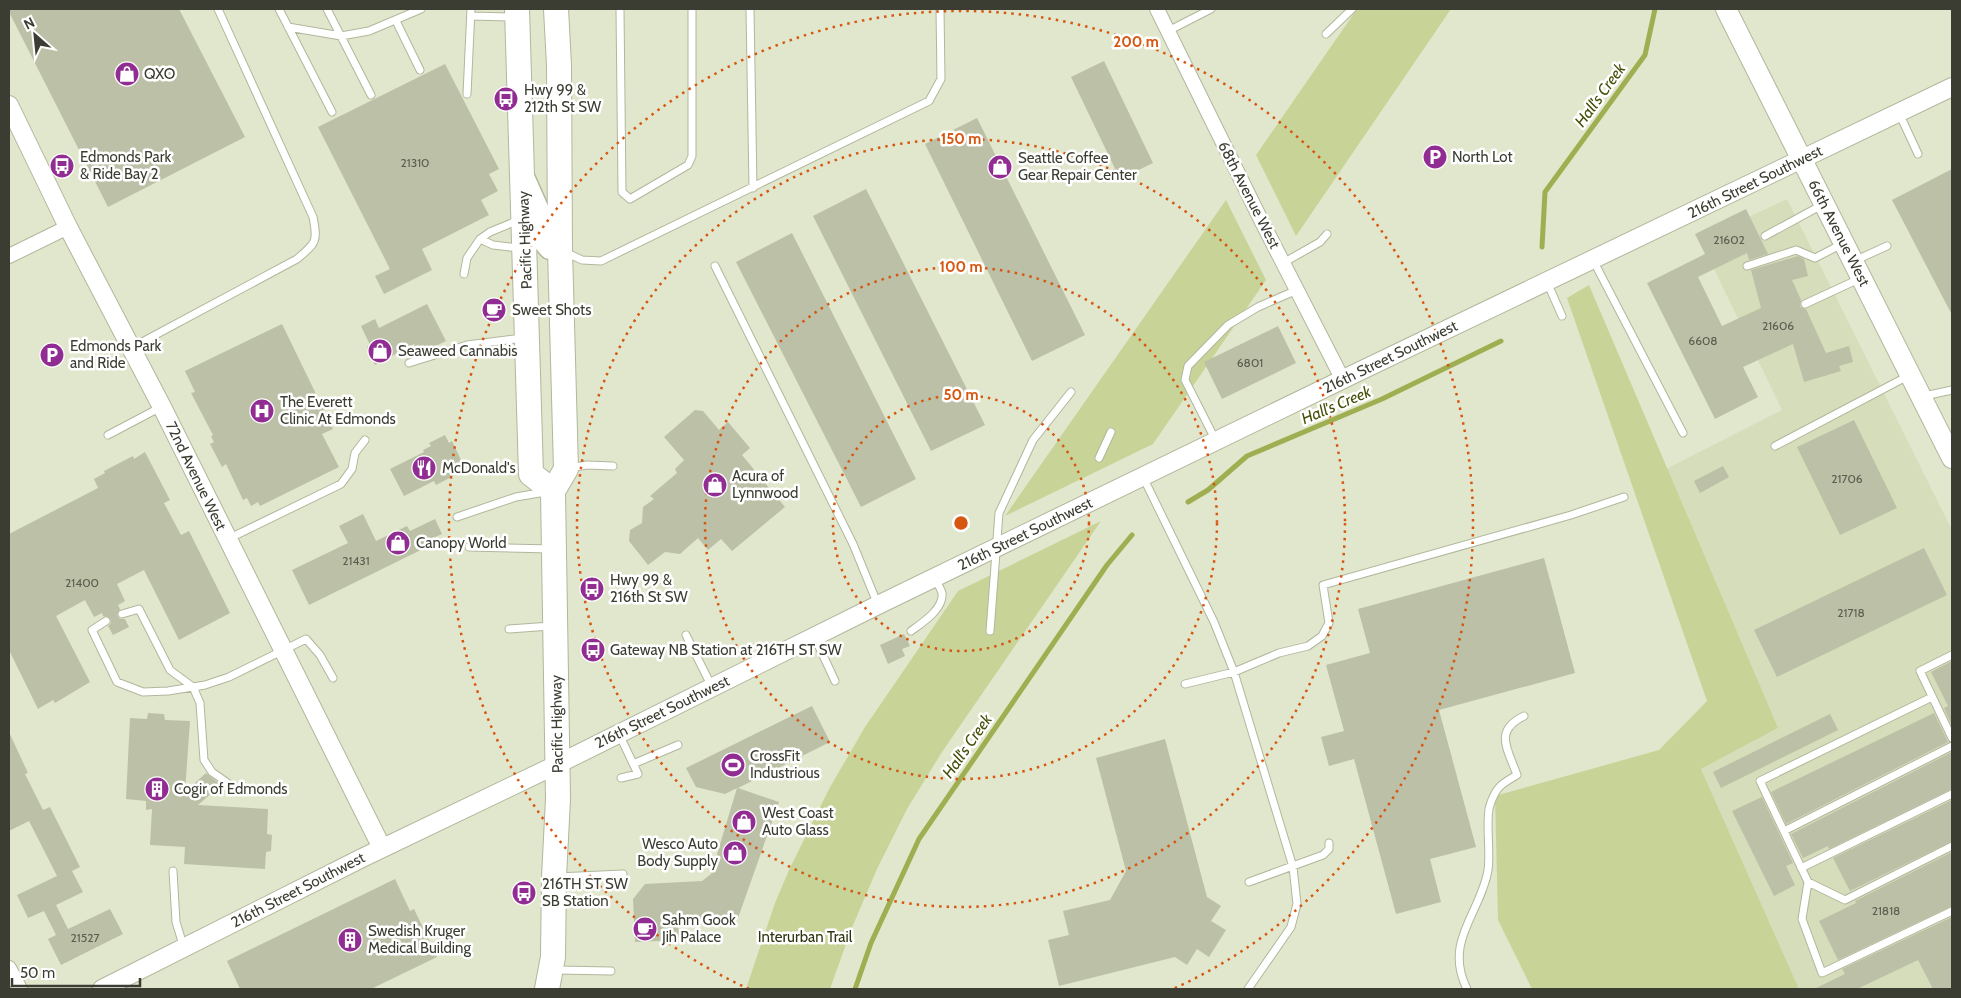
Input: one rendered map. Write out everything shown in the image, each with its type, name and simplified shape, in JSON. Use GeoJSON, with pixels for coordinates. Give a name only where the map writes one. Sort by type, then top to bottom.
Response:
{"type":"FeatureCollection","features":[{"type":"Feature","properties":{"kind":"highway"},"geometry":{"type":"LineString","coordinates":[[553,491],[566,469],[560,250],[559,65],[556,9]]}},
{"type":"Feature","properties":{"kind":"highway","name":"Pacific Highway"},"geometry":{"type":"LineString","coordinates":[[517,13],[531,474],[553,491],[558,764],[554,877],[555,976]]}},
{"type":"Feature","properties":{"kind":"main road","name":"66th Avenue West"},"geometry":{"type":"LineString","coordinates":[[1726,9],[1952,458]]}},
{"type":"Feature","properties":{"kind":"main road"},"geometry":{"type":"LineString","coordinates":[[523,176],[543,222],[546,246],[560,250]]}},
{"type":"Feature","properties":{"kind":"street","name":"68th Avenue West"},"geometry":{"type":"LineString","coordinates":[[1157,9],[1343,380]]}},
{"type":"Feature","properties":{"kind":"street","name":"216th Street Southwest"},"geometry":{"type":"LineString","coordinates":[[102,989],[382,848],[558,764],[814,636],[1952,87]]}},
{"type":"Feature","properties":{"kind":"street","name":"72nd Avenue West"},"geometry":{"type":"LineString","coordinates":[[9,105],[68,227],[162,407],[282,651],[382,848]]}},
{"type":"Feature","properties":{"kind":"street"},"geometry":{"type":"LineString","coordinates":[[9,256],[68,227]]}},
{"type":"Feature","properties":{"kind":"street"},"geometry":{"type":"LineString","coordinates":[[9,968],[20,989]]}},
{"type":"Feature","properties":{"kind":"lane"},"geometry":{"type":"LineString","coordinates":[[131,348],[297,259],[313,246],[316,234],[313,217],[218,9]]}},
{"type":"Feature","properties":{"kind":"lane"},"geometry":{"type":"LineString","coordinates":[[279,9],[332,112]]}},
{"type":"Feature","properties":{"kind":"lane"},"geometry":{"type":"LineString","coordinates":[[327,9],[371,95]]}},
{"type":"Feature","properties":{"kind":"lane"},"geometry":{"type":"LineString","coordinates":[[288,27],[341,36],[369,31],[421,9]]}},
{"type":"Feature","properties":{"kind":"lane"},"geometry":{"type":"LineString","coordinates":[[620,9],[622,192],[630,199],[688,165],[692,156],[692,9]]}},
{"type":"Feature","properties":{"kind":"lane"},"geometry":{"type":"LineString","coordinates":[[750,9],[753,188]]}},
{"type":"Feature","properties":{"kind":"lane"},"geometry":{"type":"LineString","coordinates":[[560,250],[582,260],[601,261],[929,101],[940,80],[940,9]]}},
{"type":"Feature","properties":{"kind":"lane"},"geometry":{"type":"LineString","coordinates":[[1168,31],[1212,9]]}},
{"type":"Feature","properties":{"kind":"lane"},"geometry":{"type":"LineString","coordinates":[[1326,34],[1352,9]]}},
{"type":"Feature","properties":{"kind":"lane"},"geometry":{"type":"LineString","coordinates":[[467,94],[471,12],[517,13]]}},
{"type":"Feature","properties":{"kind":"lane"},"geometry":{"type":"LineString","coordinates":[[396,21],[420,70]]}},
{"type":"Feature","properties":{"kind":"lane"},"geometry":{"type":"LineString","coordinates":[[1899,113],[1918,154]]}},
{"type":"Feature","properties":{"kind":"lane"},"geometry":{"type":"LineString","coordinates":[[1765,236],[1825,204]]}},
{"type":"Feature","properties":{"kind":"lane"},"geometry":{"type":"LineString","coordinates":[[464,274],[467,258],[480,239],[490,232],[524,218]]}},
{"type":"Feature","properties":{"kind":"lane"},"geometry":{"type":"LineString","coordinates":[[1283,263],[1320,242],[1326,234]]}},
{"type":"Feature","properties":{"kind":"lane"},"geometry":{"type":"LineString","coordinates":[[480,239],[493,245],[525,248]]}},
{"type":"Feature","properties":{"kind":"lane"},"geometry":{"type":"LineString","coordinates":[[1747,266],[1796,250],[1815,258],[1824,255],[1844,242]]}},
{"type":"Feature","properties":{"kind":"lane"},"geometry":{"type":"LineString","coordinates":[[1805,304],[1857,270],[1888,246]]}},
{"type":"Feature","properties":{"kind":"lane"},"geometry":{"type":"LineString","coordinates":[[1593,260],[1684,432]]}},
{"type":"Feature","properties":{"kind":"lane"},"geometry":{"type":"LineString","coordinates":[[715,266],[852,544],[878,605]]}},
{"type":"Feature","properties":{"kind":"lane"},"geometry":{"type":"LineString","coordinates":[[1547,282],[1562,316]]}},
{"type":"Feature","properties":{"kind":"lane"},"geometry":{"type":"LineString","coordinates":[[1216,441],[1185,380],[1188,366],[1228,325],[1258,307],[1297,290]]}},
{"type":"Feature","properties":{"kind":"lane"},"geometry":{"type":"LineString","coordinates":[[409,363],[468,345],[528,337]]}},
{"type":"Feature","properties":{"kind":"lane"},"geometry":{"type":"LineString","coordinates":[[1775,446],[1910,375]]}},
{"type":"Feature","properties":{"kind":"lane"},"geometry":{"type":"LineString","coordinates":[[1921,396],[1952,390]]}},
{"type":"Feature","properties":{"kind":"lane"},"geometry":{"type":"LineString","coordinates":[[990,631],[999,513],[1033,440],[1070,392]]}},
{"type":"Feature","properties":{"kind":"lane"},"geometry":{"type":"LineString","coordinates":[[108,435],[162,407]]}},
{"type":"Feature","properties":{"kind":"lane"},"geometry":{"type":"LineString","coordinates":[[1099,458],[1111,432]]}},
{"type":"Feature","properties":{"kind":"lane"},"geometry":{"type":"LineString","coordinates":[[227,540],[341,484],[352,469],[355,453],[365,440]]}},
{"type":"Feature","properties":{"kind":"lane"},"geometry":{"type":"LineString","coordinates":[[566,469],[587,465],[613,466]]}},
{"type":"Feature","properties":{"kind":"lane"},"geometry":{"type":"LineString","coordinates":[[1142,477],[1214,622],[1234,672],[1293,867],[1297,904],[1292,927],[1248,989]]}},
{"type":"Feature","properties":{"kind":"lane"},"geometry":{"type":"LineString","coordinates":[[457,517],[516,497],[553,491]]}},
{"type":"Feature","properties":{"kind":"lane"},"geometry":{"type":"LineString","coordinates":[[1185,684],[1234,672],[1279,653],[1308,646],[1322,636],[1329,623],[1323,585],[1571,515],[1624,497]]}},
{"type":"Feature","properties":{"kind":"lane"},"geometry":{"type":"LineString","coordinates":[[469,547],[554,549]]}},
{"type":"Feature","properties":{"kind":"lane"},"geometry":{"type":"LineString","coordinates":[[911,631],[929,617],[941,603],[942,594],[935,578]]}},
{"type":"Feature","properties":{"kind":"lane"},"geometry":{"type":"LineString","coordinates":[[122,614],[139,609],[170,670],[193,687],[200,704],[204,760],[212,772],[229,784]]}},
{"type":"Feature","properties":{"kind":"lane"},"geometry":{"type":"LineString","coordinates":[[106,621],[92,630],[117,682],[143,692],[193,687],[229,677],[306,639],[320,655],[333,678]]}},
{"type":"Feature","properties":{"kind":"lane"},"geometry":{"type":"LineString","coordinates":[[509,629],[555,626]]}},
{"type":"Feature","properties":{"kind":"lane"},"geometry":{"type":"LineString","coordinates":[[686,635],[712,688]]}},
{"type":"Feature","properties":{"kind":"lane"},"geometry":{"type":"LineString","coordinates":[[814,636],[835,681]]}},
{"type":"Feature","properties":{"kind":"lane"},"geometry":{"type":"LineString","coordinates":[[1952,655],[1920,671],[1952,738]]}},
{"type":"Feature","properties":{"kind":"lane"},"geometry":{"type":"LineString","coordinates":[[1932,696],[1760,781],[1808,882],[1802,919],[1822,973],[1952,912]]}},
{"type":"Feature","properties":{"kind":"lane"},"geometry":{"type":"LineString","coordinates":[[1467,989],[1460,968],[1460,951],[1464,930],[1486,881],[1490,806],[1500,784],[1517,775],[1505,739],[1507,728],[1514,721],[1524,716]]}},
{"type":"Feature","properties":{"kind":"lane"},"geometry":{"type":"LineString","coordinates":[[619,734],[638,774],[621,778]]}},
{"type":"Feature","properties":{"kind":"lane"},"geometry":{"type":"LineString","coordinates":[[633,764],[678,745]]}},
{"type":"Feature","properties":{"kind":"lane"},"geometry":{"type":"LineString","coordinates":[[1784,831],[1952,746]]}},
{"type":"Feature","properties":{"kind":"lane"},"geometry":{"type":"LineString","coordinates":[[1802,868],[1952,794]]}},
{"type":"Feature","properties":{"kind":"lane"},"geometry":{"type":"LineString","coordinates":[[1249,882],[1323,855],[1330,843]]}},
{"type":"Feature","properties":{"kind":"lane"},"geometry":{"type":"LineString","coordinates":[[1808,882],[1845,900],[1952,846]]}},
{"type":"Feature","properties":{"kind":"lane"},"geometry":{"type":"LineString","coordinates":[[173,871],[176,922],[184,948]]}},
{"type":"Feature","properties":{"kind":"lane"},"geometry":{"type":"LineString","coordinates":[[554,877],[623,874]]}},
{"type":"Feature","properties":{"kind":"lane"},"geometry":{"type":"LineString","coordinates":[[555,976],[611,971]]}},
{"type":"Feature","properties":{"kind":"shaded area"},"geometry":{"type":"Polygon","coordinates":[[[1787,199],[1952,530],[1952,989],[1799,989],[1701,769],[1778,728],[1662,471],[1782,410],[1700,240],[1787,199]]]}},
{"type":"Feature","properties":{"kind":"green space"},"geometry":{"type":"Polygon","coordinates":[[[1357,9],[1451,9],[1296,236],[1256,155],[1357,9]]]}},
{"type":"Feature","properties":{"kind":"green space"},"geometry":{"type":"Polygon","coordinates":[[[1226,200],[1266,280],[1153,444],[1005,516],[1226,200]]]}},
{"type":"Feature","properties":{"kind":"green space"},"geometry":{"type":"Polygon","coordinates":[[[1589,285],[1778,728],[1701,769],[1799,989],[1532,989],[1498,920],[1495,796],[1659,750],[1707,701],[1567,298],[1589,285]]]}},
{"type":"Feature","properties":{"kind":"green space","name":"Interurban Trail"},"geometry":{"type":"Polygon","coordinates":[[[1101,521],[942,752],[907,809],[877,869],[851,930],[830,989],[746,989],[775,903],[829,789],[865,727],[958,591],[1101,521]]]}},
{"type":"Feature","properties":{"kind":"building","name":"QXO"},"geometry":{"type":"Polygon","coordinates":[[[9,9],[179,9],[245,137],[108,207],[9,9]]]}},
{"type":"Feature","properties":{"kind":"building"},"geometry":{"type":"Polygon","coordinates":[[[1104,61],[1153,163],[1120,179],[1071,77],[1104,61]]]}},
{"type":"Feature","properties":{"kind":"building"},"geometry":{"type":"Polygon","coordinates":[[[445,64],[499,169],[489,174],[498,191],[481,200],[489,215],[422,249],[432,270],[384,294],[375,276],[390,269],[318,127],[445,64]]]}},
{"type":"Feature","properties":{"kind":"building"},"geometry":{"type":"Polygon","coordinates":[[[977,118],[1085,335],[1032,361],[925,144],[977,118]]]}},
{"type":"Feature","properties":{"kind":"building"},"geometry":{"type":"Polygon","coordinates":[[[1952,169],[1952,315],[1892,200],[1952,169]]]}},
{"type":"Feature","properties":{"kind":"building"},"geometry":{"type":"Polygon","coordinates":[[[866,189],[985,425],[931,451],[813,216],[866,189]]]}},
{"type":"Feature","properties":{"kind":"building"},"geometry":{"type":"Polygon","coordinates":[[[1746,209],[1768,254],[1749,260],[1747,253],[1698,277],[1722,326],[1761,308],[1751,270],[1798,256],[1804,259],[1808,276],[1792,280],[1801,300],[1800,307],[1806,309],[1826,353],[1849,346],[1853,362],[1839,366],[1841,371],[1804,382],[1793,344],[1743,367],[1758,397],[1715,419],[1647,283],[1705,254],[1695,234],[1746,209]]]}},
{"type":"Feature","properties":{"kind":"building"},"geometry":{"type":"Polygon","coordinates":[[[792,233],[916,479],[861,507],[736,262],[792,233]]]}},
{"type":"Feature","properties":{"kind":"building"},"geometry":{"type":"Polygon","coordinates":[[[427,304],[446,341],[419,354],[414,344],[375,365],[367,347],[370,345],[361,326],[375,319],[379,328],[427,304]]]}},
{"type":"Feature","properties":{"kind":"building","name":"The Everett Clinic At Edmonds"},"geometry":{"type":"Polygon","coordinates":[[[282,324],[333,429],[322,434],[339,467],[260,506],[258,502],[251,506],[247,498],[243,500],[226,464],[222,467],[210,444],[214,442],[211,436],[213,435],[191,393],[195,392],[185,371],[282,324]]]}},
{"type":"Feature","properties":{"kind":"building"},"geometry":{"type":"Polygon","coordinates":[[[1278,326],[1296,363],[1222,399],[1204,362],[1278,326]]]}},
{"type":"Feature","properties":{"kind":"building","name":"Acura of Lynnwood"},"geometry":{"type":"Polygon","coordinates":[[[695,410],[703,411],[719,430],[728,422],[750,448],[742,455],[785,507],[732,551],[721,539],[708,550],[698,538],[680,554],[665,552],[648,565],[629,541],[630,530],[642,523],[643,507],[654,499],[650,496],[677,473],[675,469],[684,460],[664,437],[695,410]]]}},
{"type":"Feature","properties":{"kind":"building"},"geometry":{"type":"Polygon","coordinates":[[[1854,420],[1897,508],[1840,535],[1797,447],[1854,420]]]}},
{"type":"Feature","properties":{"kind":"building","name":"McDonald's"},"geometry":{"type":"Polygon","coordinates":[[[445,435],[449,443],[452,441],[463,464],[460,465],[463,471],[436,485],[434,481],[404,496],[390,469],[424,452],[423,450],[431,446],[429,443],[445,435]]]}},
{"type":"Feature","properties":{"kind":"building"},"geometry":{"type":"Polygon","coordinates":[[[145,452],[170,500],[164,503],[181,535],[189,531],[230,613],[179,640],[144,570],[117,584],[125,601],[118,605],[120,609],[117,615],[120,619],[125,619],[129,627],[113,635],[108,626],[111,623],[110,618],[103,616],[102,613],[94,617],[85,600],[56,616],[90,682],[55,703],[53,700],[38,709],[9,650],[9,534],[98,488],[94,479],[105,473],[104,471],[133,456],[134,459],[145,452]]]}},
{"type":"Feature","properties":{"kind":"building"},"geometry":{"type":"Polygon","coordinates":[[[1723,466],[1729,477],[1700,493],[1694,481],[1723,466]]]}},
{"type":"Feature","properties":{"kind":"building"},"geometry":{"type":"Polygon","coordinates":[[[363,514],[376,541],[407,526],[410,531],[435,519],[442,534],[431,539],[433,544],[309,605],[292,570],[348,543],[339,526],[363,514]]]}},
{"type":"Feature","properties":{"kind":"building"},"geometry":{"type":"Polygon","coordinates":[[[1924,548],[1947,595],[1777,677],[1754,630],[1924,548]]]}},
{"type":"Feature","properties":{"kind":"building"},"geometry":{"type":"Polygon","coordinates":[[[1544,558],[1575,673],[1439,710],[1476,847],[1430,859],[1441,902],[1396,914],[1354,759],[1329,766],[1321,737],[1344,731],[1326,665],[1370,653],[1358,609],[1544,558]]]}},
{"type":"Feature","properties":{"kind":"building"},"geometry":{"type":"Polygon","coordinates":[[[904,634],[910,646],[902,649],[905,656],[888,664],[880,645],[904,634]]]}},
{"type":"Feature","properties":{"kind":"building"},"geometry":{"type":"Polygon","coordinates":[[[1952,661],[1952,726],[1944,708],[1948,706],[1931,672],[1952,661]]]}},
{"type":"Feature","properties":{"kind":"building"},"geometry":{"type":"Polygon","coordinates":[[[812,706],[830,742],[738,788],[779,802],[738,918],[678,920],[679,940],[635,942],[633,899],[645,884],[702,881],[711,874],[737,788],[725,794],[696,787],[686,768],[812,706]]]}},
{"type":"Feature","properties":{"kind":"building","name":"Cogir of Edmonds"},"geometry":{"type":"Polygon","coordinates":[[[148,713],[164,714],[165,720],[190,721],[185,792],[206,773],[221,785],[198,805],[268,809],[267,834],[272,835],[271,851],[266,852],[265,869],[184,864],[185,847],[150,845],[152,809],[146,810],[146,801],[126,799],[130,718],[147,719],[148,713]]]}},
{"type":"Feature","properties":{"kind":"building"},"geometry":{"type":"Polygon","coordinates":[[[1934,713],[1948,742],[1786,824],[1771,792],[1934,713]]]}},
{"type":"Feature","properties":{"kind":"building"},"geometry":{"type":"Polygon","coordinates":[[[1830,714],[1838,730],[1721,788],[1713,772],[1830,714]]]}},
{"type":"Feature","properties":{"kind":"building"},"geometry":{"type":"Polygon","coordinates":[[[9,732],[28,773],[25,774],[43,810],[50,807],[80,867],[72,871],[83,892],[56,905],[68,929],[110,909],[123,934],[61,965],[48,939],[56,935],[44,911],[28,918],[17,895],[57,876],[29,821],[9,831],[9,732]]]}},
{"type":"Feature","properties":{"kind":"building"},"geometry":{"type":"Polygon","coordinates":[[[1165,739],[1207,897],[1221,906],[1211,921],[1226,930],[1209,957],[1197,949],[1187,965],[1175,957],[1059,986],[1048,940],[1069,935],[1063,911],[1110,900],[1126,871],[1096,758],[1165,739]]]}},
{"type":"Feature","properties":{"kind":"building"},"geometry":{"type":"Polygon","coordinates":[[[1952,752],[1952,789],[1829,849],[1828,846],[1803,858],[1791,834],[1952,752]]]}},
{"type":"Feature","properties":{"kind":"building"},"geometry":{"type":"Polygon","coordinates":[[[1762,797],[1793,863],[1786,866],[1795,885],[1774,896],[1732,811],[1762,797]]]}},
{"type":"Feature","properties":{"kind":"building"},"geometry":{"type":"Polygon","coordinates":[[[1952,800],[1952,841],[1850,891],[1833,858],[1952,800]]]}},
{"type":"Feature","properties":{"kind":"building"},"geometry":{"type":"Polygon","coordinates":[[[1952,852],[1952,906],[1838,960],[1819,921],[1952,852]]]}},
{"type":"Feature","properties":{"kind":"building","name":"Swedish Kruger Medical Building"},"geometry":{"type":"Polygon","coordinates":[[[395,879],[410,911],[414,909],[437,957],[371,989],[240,989],[227,961],[395,879]]]}},
{"type":"Feature","properties":{"kind":"building"},"geometry":{"type":"Polygon","coordinates":[[[1952,917],[1952,989],[1933,989],[1918,960],[1857,989],[1814,989],[1845,974],[1842,969],[1952,917]]]}},
{"type":"Feature","properties":{"kind":"waterway","name":"Hall's Creek"},"geometry":{"type":"LineString","coordinates":[[1542,247],[1545,192],[1645,55],[1655,9]]}},
{"type":"Feature","properties":{"kind":"waterway","name":"Hall's Creek"},"geometry":{"type":"LineString","coordinates":[[1188,502],[1208,490],[1247,456],[1382,399],[1501,341]]}},
{"type":"Feature","properties":{"kind":"waterway","name":"Hall's Creek"},"geometry":{"type":"LineString","coordinates":[[855,989],[871,943],[919,839],[1107,565],[1132,535]]}},
{"type":"Feature","properties":{"kind":"place","name":"QXO"},"geometry":{"type":"Point","coordinates":[127,74]}},
{"type":"Feature","properties":{"kind":"place","name":"Hwy 99 & 212th St SW"},"geometry":{"type":"Point","coordinates":[506,99]}},
{"type":"Feature","properties":{"kind":"place","name":"North Lot"},"geometry":{"type":"Point","coordinates":[1435,157]}},
{"type":"Feature","properties":{"kind":"place","name":"Edmonds Park & Ride Bay 2"},"geometry":{"type":"Point","coordinates":[62,166]}},
{"type":"Feature","properties":{"kind":"place","name":"Seattle Coffee Gear Repair Center"},"geometry":{"type":"Point","coordinates":[1000,167]}},
{"type":"Feature","properties":{"kind":"place","name":"Sweet Shots"},"geometry":{"type":"Point","coordinates":[494,310]}},
{"type":"Feature","properties":{"kind":"place","name":"Seaweed Cannabis"},"geometry":{"type":"Point","coordinates":[380,351]}},
{"type":"Feature","properties":{"kind":"place","name":"Edmonds Park and Ride"},"geometry":{"type":"Point","coordinates":[52,355]}},
{"type":"Feature","properties":{"kind":"place","name":"The Everett Clinic At Edmonds"},"geometry":{"type":"Point","coordinates":[262,411]}},
{"type":"Feature","properties":{"kind":"place","name":"McDonald's"},"geometry":{"type":"Point","coordinates":[424,468]}},
{"type":"Feature","properties":{"kind":"place","name":"Acura of Lynnwood"},"geometry":{"type":"Point","coordinates":[715,485]}},
{"type":"Feature","properties":{"kind":"place","name":"Canopy World"},"geometry":{"type":"Point","coordinates":[398,543]}},
{"type":"Feature","properties":{"kind":"place","name":"Hwy 99 & 216th St SW"},"geometry":{"type":"Point","coordinates":[592,589]}},
{"type":"Feature","properties":{"kind":"place","name":"Gateway NB Station at 216TH ST SW"},"geometry":{"type":"Point","coordinates":[593,650]}},
{"type":"Feature","properties":{"kind":"place","name":"CrossFit Industrious"},"geometry":{"type":"Point","coordinates":[733,765]}},
{"type":"Feature","properties":{"kind":"place","name":"Cogir of Edmonds"},"geometry":{"type":"Point","coordinates":[157,789]}},
{"type":"Feature","properties":{"kind":"place","name":"West Coast Auto Glass"},"geometry":{"type":"Point","coordinates":[744,822]}},
{"type":"Feature","properties":{"kind":"place","name":"Wesco Auto Body Supply"},"geometry":{"type":"Point","coordinates":[735,853]}},
{"type":"Feature","properties":{"kind":"place","name":"216TH ST SW SB Station"},"geometry":{"type":"Point","coordinates":[524,893]}},
{"type":"Feature","properties":{"kind":"place","name":"Sahm Gook Jih Palace"},"geometry":{"type":"Point","coordinates":[645,929]}},
{"type":"Feature","properties":{"kind":"place","name":"Swedish Kruger Medical Building"},"geometry":{"type":"Point","coordinates":[350,940]}}]}
